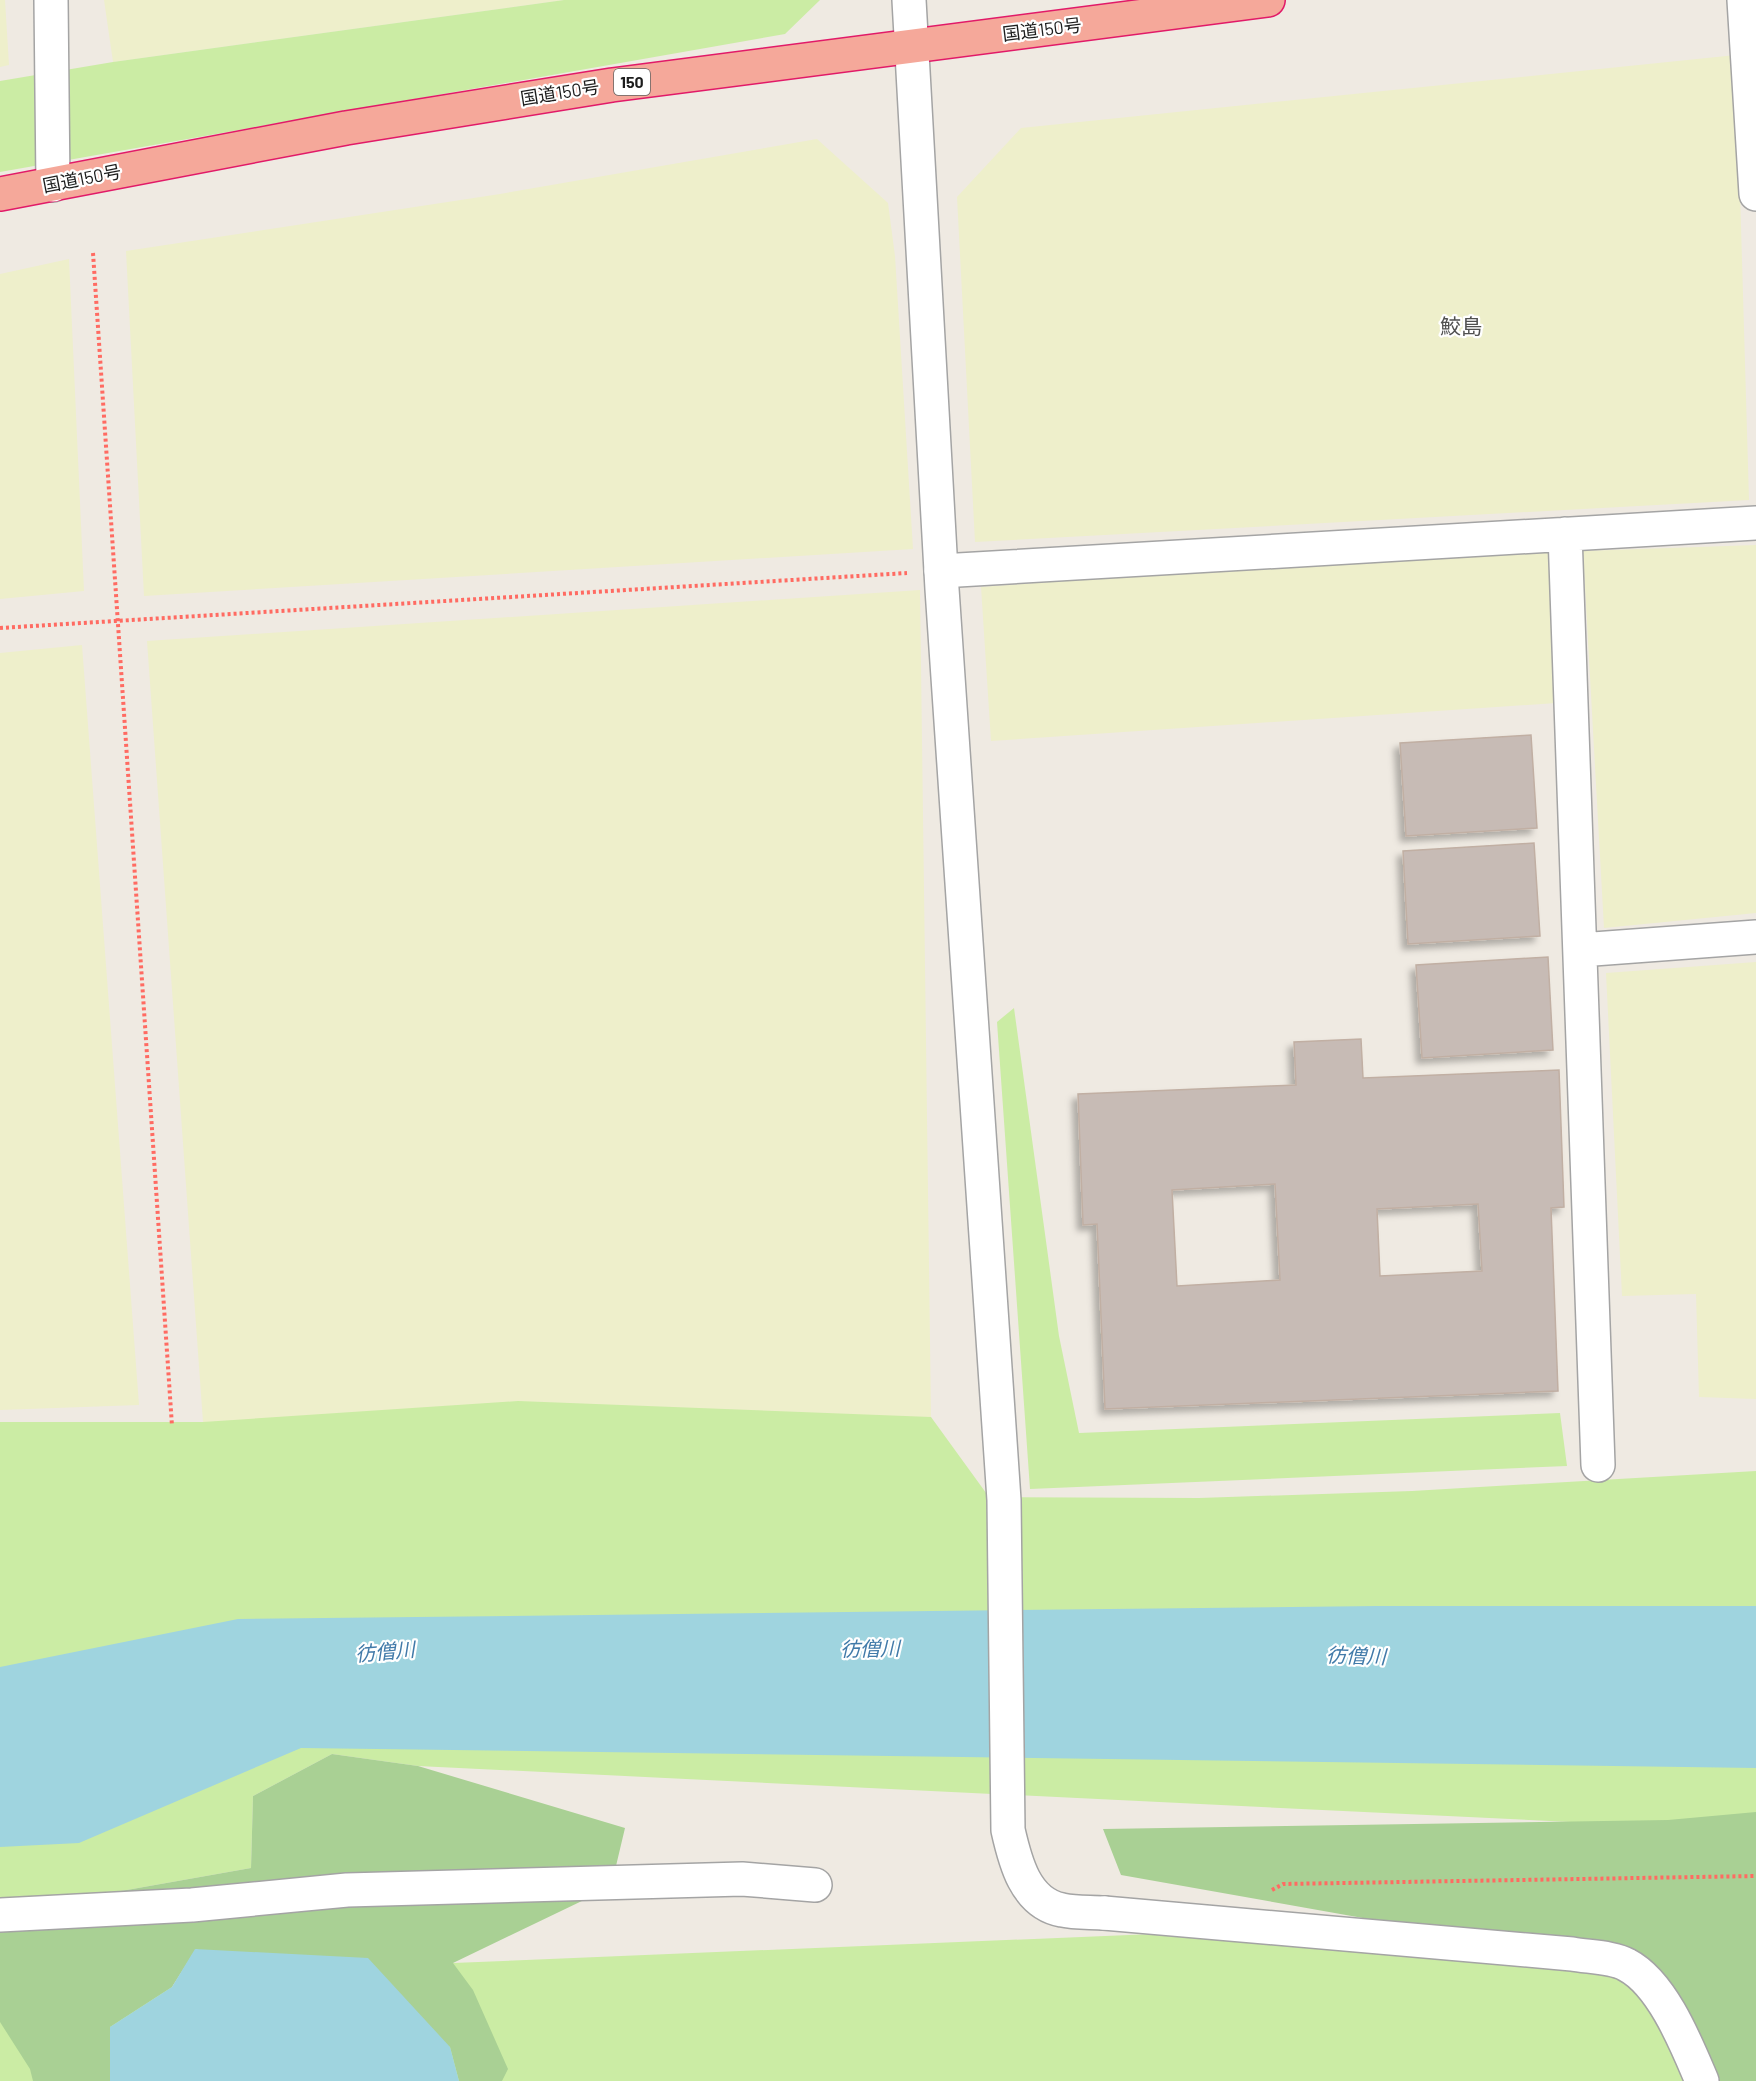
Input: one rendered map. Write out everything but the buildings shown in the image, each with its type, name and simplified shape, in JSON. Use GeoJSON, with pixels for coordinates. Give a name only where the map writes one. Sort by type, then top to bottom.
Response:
{"type":"FeatureCollection","features":[{"type":"Feature","properties":{"kind":"highway","name":"国道150号"},"geometry":{"type":"LineString","coordinates":[[0,194],[53,186],[346,128],[612,85],[1268,0]]}},
{"type":"Feature","properties":{"kind":"street"},"geometry":{"type":"LineString","coordinates":[[51,0],[53,186]]}},
{"type":"Feature","properties":{"kind":"street"},"geometry":{"type":"LineString","coordinates":[[909,0],[941,571],[1004,1500],[1008,1830],[1017,1871],[1039,1900],[1060,1910],[1572,1954],[1627,1965],[1657,1992],[1679,2030],[1702,2081]]}},
{"type":"Feature","properties":{"kind":"street"},"geometry":{"type":"LineString","coordinates":[[1744,0],[1756,194]]}},
{"type":"Feature","properties":{"kind":"street"},"geometry":{"type":"LineString","coordinates":[[941,571],[1756,523]]}},
{"type":"Feature","properties":{"kind":"street"},"geometry":{"type":"LineString","coordinates":[[1565,534],[1598,1465]]}},
{"type":"Feature","properties":{"kind":"street"},"geometry":{"type":"LineString","coordinates":[[1580,950],[1756,937]]}},
{"type":"Feature","properties":{"kind":"street"},"geometry":{"type":"LineString","coordinates":[[0,1914],[192,1905],[359,1890],[742,1879],[815,1885]]}},
{"type":"Feature","properties":{"kind":"path"},"geometry":{"type":"LineString","coordinates":[[93,253],[120,621],[172,1426]]}},
{"type":"Feature","properties":{"kind":"path"},"geometry":{"type":"LineString","coordinates":[[0,628],[941,571]]}},
{"type":"Feature","properties":{"kind":"path"},"geometry":{"type":"LineString","coordinates":[[1239,1925],[1252,1901],[1283,1884],[1756,1876]]}},
{"type":"Feature","properties":{"kind":"green space"},"geometry":{"type":"Polygon","coordinates":[[[0,0],[5,0],[9,65],[0,67],[0,0]]]}},
{"type":"Feature","properties":{"kind":"green space"},"geometry":{"type":"Polygon","coordinates":[[[104,0],[564,0],[113,62],[104,0]]]}},
{"type":"Feature","properties":{"kind":"green space"},"geometry":{"type":"Polygon","coordinates":[[[564,0],[820,0],[785,34],[0,172],[0,81],[113,62],[564,0]]]}},
{"type":"Feature","properties":{"kind":"green space"},"geometry":{"type":"Polygon","coordinates":[[[1736,55],[1749,500],[975,542],[957,197],[1021,128],[1736,55]]]}},
{"type":"Feature","properties":{"kind":"green space"},"geometry":{"type":"Polygon","coordinates":[[[817,139],[888,203],[895,256],[913,549],[144,596],[126,251],[500,194],[817,139]]]}},
{"type":"Feature","properties":{"kind":"green space"},"geometry":{"type":"Polygon","coordinates":[[[69,259],[84,591],[0,599],[0,274],[69,259]]]}},
{"type":"Feature","properties":{"kind":"green space"},"geometry":{"type":"Polygon","coordinates":[[[1565,544],[1571,702],[991,741],[981,587],[1565,544]]]}},
{"type":"Feature","properties":{"kind":"green space"},"geometry":{"type":"Polygon","coordinates":[[[1756,545],[1756,913],[1604,928],[1583,551],[1756,545]]]}},
{"type":"Feature","properties":{"kind":"green space"},"geometry":{"type":"Polygon","coordinates":[[[920,590],[931,1417],[203,1422],[147,641],[920,590]]]}},
{"type":"Feature","properties":{"kind":"green space"},"geometry":{"type":"Polygon","coordinates":[[[82,645],[139,1405],[0,1410],[0,653],[82,645]]]}},
{"type":"Feature","properties":{"kind":"green space"},"geometry":{"type":"Polygon","coordinates":[[[1756,962],[1756,1399],[1699,1397],[1696,1294],[1622,1296],[1606,973],[1756,962]]]}},
{"type":"Feature","properties":{"kind":"green space"},"geometry":{"type":"Polygon","coordinates":[[[1014,1008],[1059,1336],[1079,1433],[1560,1413],[1567,1466],[1030,1489],[997,1022],[1014,1008]]]}},
{"type":"Feature","properties":{"kind":"green space"},"geometry":{"type":"Polygon","coordinates":[[[518,1401],[931,1417],[989,1497],[1199,1498],[1412,1491],[1756,1471],[1756,1831],[418,1766],[332,1754],[253,1796],[251,1868],[93,1896],[0,1925],[0,1422],[203,1422],[518,1401]]]}},
{"type":"Feature","properties":{"kind":"green space"},"geometry":{"type":"Polygon","coordinates":[[[332,1754],[418,1766],[625,1828],[611,1887],[453,1963],[473,1990],[508,2069],[502,2081],[459,2081],[450,2047],[196,1949],[172,1987],[110,2027],[110,2081],[33,2081],[30,2069],[0,2022],[0,1930],[93,1896],[251,1868],[253,1796],[332,1754]]]}},
{"type":"Feature","properties":{"kind":"green space"},"geometry":{"type":"Polygon","coordinates":[[[1756,1812],[1756,2081],[1704,2081],[1627,1965],[1121,1875],[1103,1829],[1668,1820],[1756,1812]]]}},
{"type":"Feature","properties":{"kind":"green space"},"geometry":{"type":"Polygon","coordinates":[[[1756,1909],[1756,2081],[0,2081],[0,2001],[453,1963],[1756,1909]]]}},
{"type":"Feature","properties":{"kind":"water","name":"彷僧川"},"geometry":{"type":"Polygon","coordinates":[[[1377,1606],[1756,1606],[1756,1768],[301,1748],[79,1843],[0,1847],[0,1667],[238,1619],[1377,1606]]]}},
{"type":"Feature","properties":{"kind":"water"},"geometry":{"type":"Polygon","coordinates":[[[195,1949],[368,1958],[450,2047],[459,2081],[110,2081],[110,2027],[172,1987],[195,1949]]]}},
{"type":"Feature","properties":{"kind":"district","name":"鮫島"},"geometry":{"type":"Point","coordinates":[1461,327]}}]}
